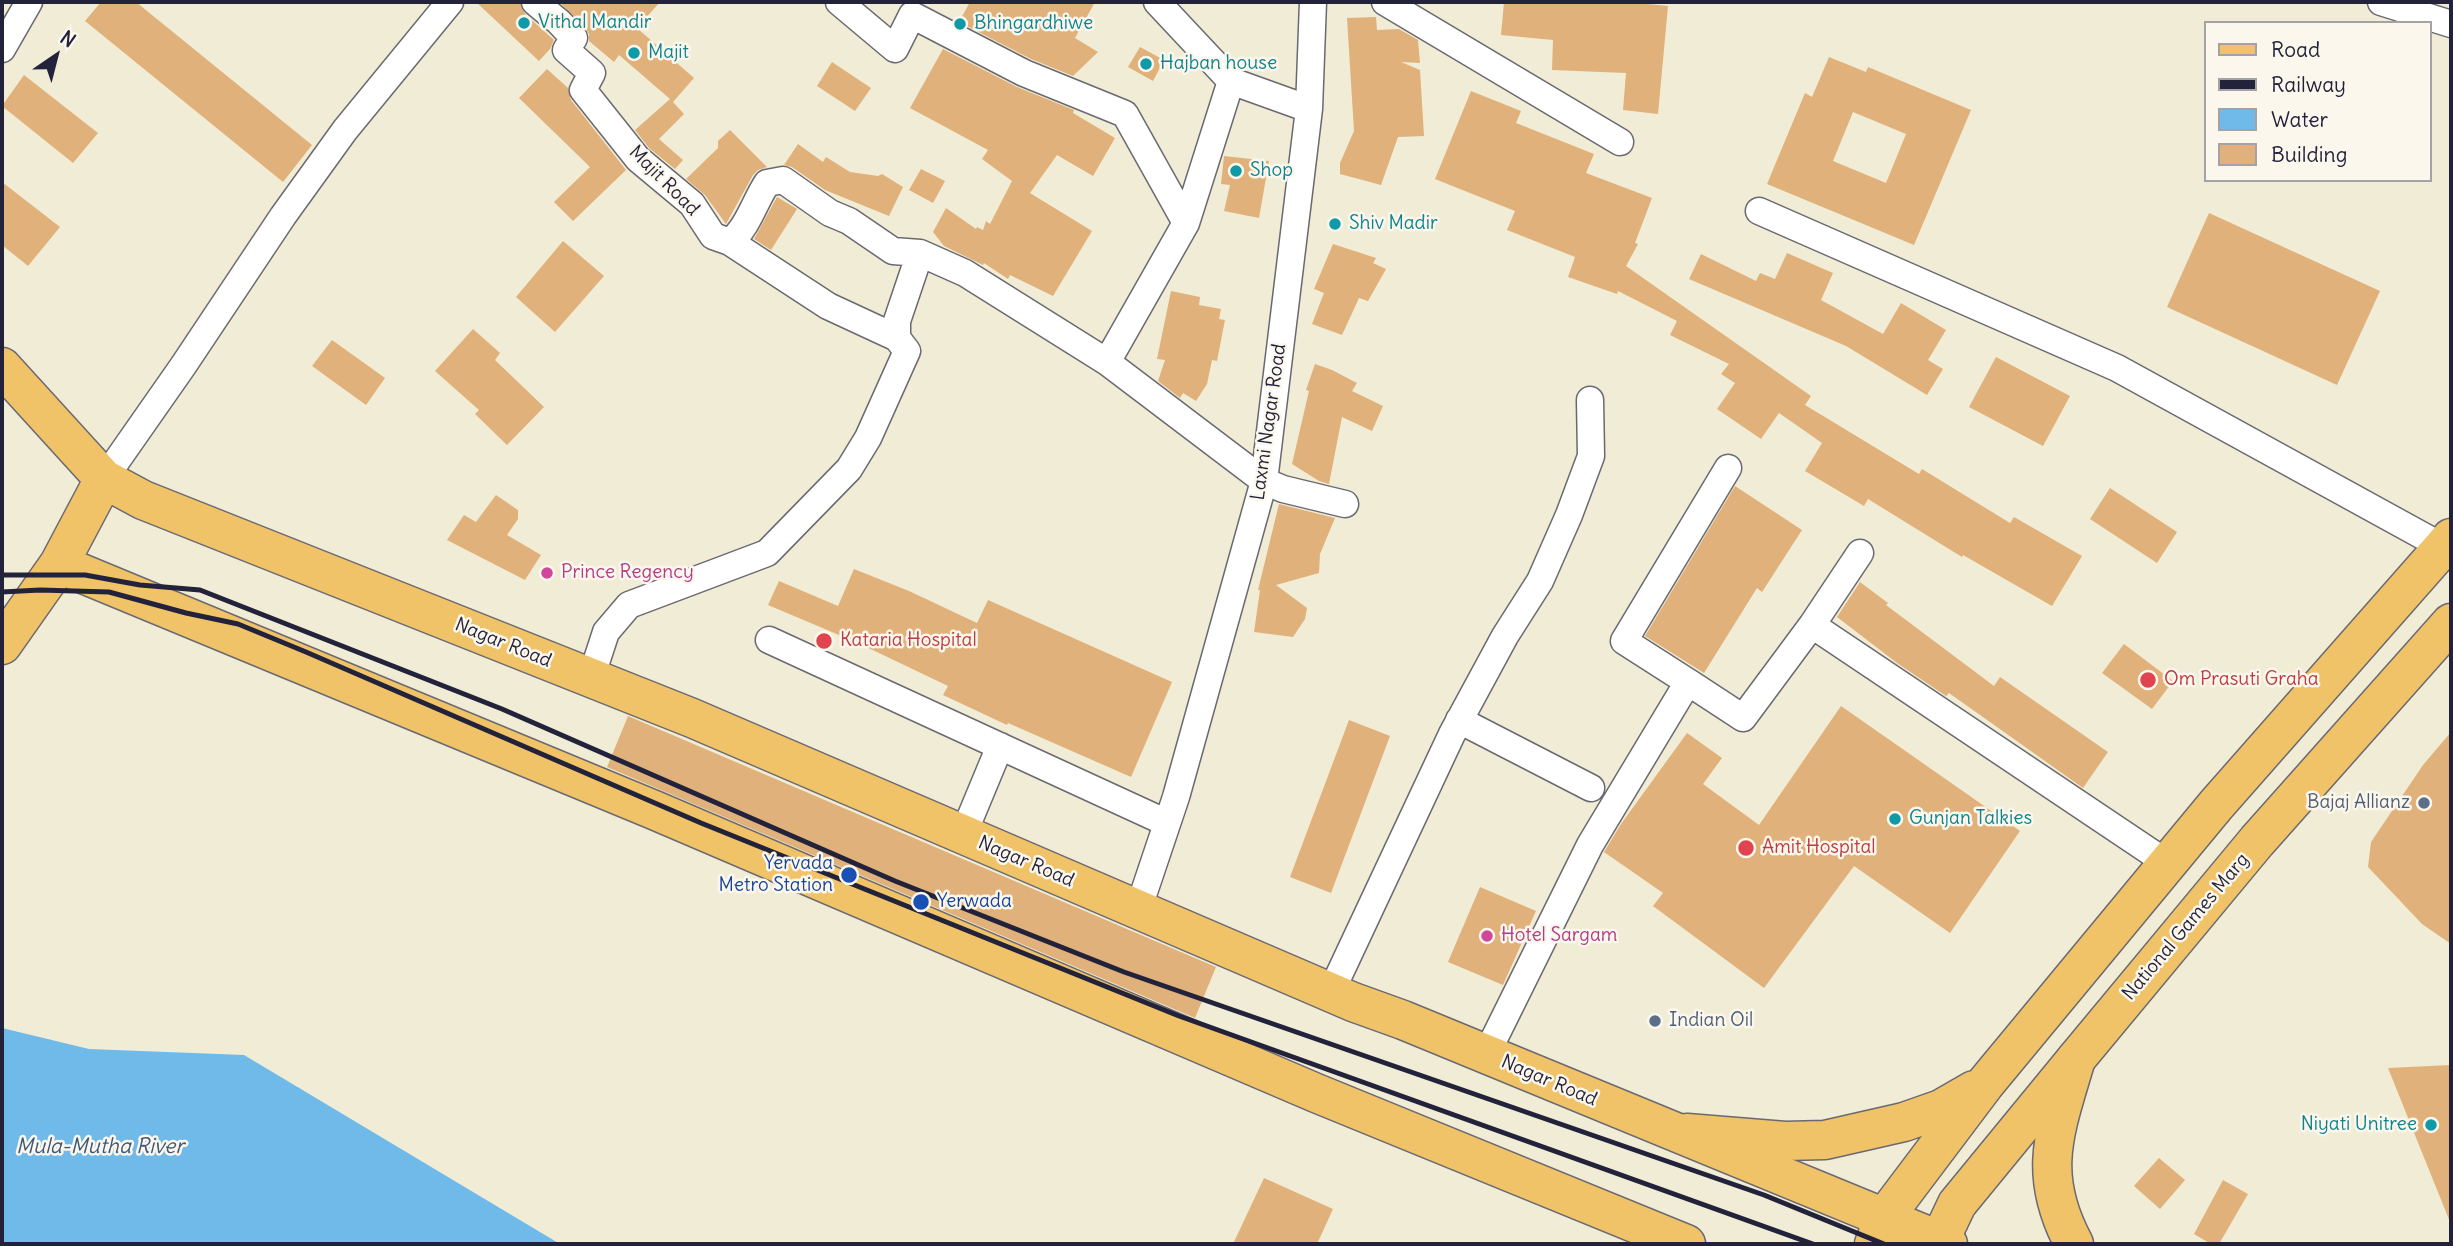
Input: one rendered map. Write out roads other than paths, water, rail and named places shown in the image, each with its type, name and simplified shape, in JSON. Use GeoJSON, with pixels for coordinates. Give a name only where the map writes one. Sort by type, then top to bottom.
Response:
{"type":"FeatureCollection","features":[{"type":"Feature","properties":{"kind":"main road","name":"Nagar Road"},"geometry":{"type":"LineString","coordinates":[[2,367],[104,479],[143,500],[692,718],[1331,992],[1674,1132],[1879,1231],[1942,1243]]}},
{"type":"Feature","properties":{"kind":"main road"},"geometry":{"type":"LineString","coordinates":[[2,645],[59,564],[104,479]]}},
{"type":"Feature","properties":{"kind":"main road"},"geometry":{"type":"LineString","coordinates":[[1879,1231],[1985,1084],[2167,863],[2447,542]]}},
{"type":"Feature","properties":{"kind":"main road"},"geometry":{"type":"LineString","coordinates":[[59,564],[654,810],[1316,1093],[1686,1244]]}},
{"type":"Feature","properties":{"kind":"main road","name":"National Games Marg"},"geometry":{"type":"LineString","coordinates":[[1942,1243],[1957,1204],[2076,1059],[2257,841],[2451,623]]}},
{"type":"Feature","properties":{"kind":"main road"},"geometry":{"type":"LineString","coordinates":[[2074,1244],[2064,1225],[2054,1194],[2051,1162],[2055,1132],[2076,1059]]}},
{"type":"Feature","properties":{"kind":"main road"},"geometry":{"type":"LineString","coordinates":[[1674,1132],[1785,1141],[1825,1140],[1904,1122],[1941,1109],[1985,1084]]}},
{"type":"Feature","properties":{"kind":"street"},"geometry":{"type":"LineString","coordinates":[[2,49],[30,2]]}},
{"type":"Feature","properties":{"kind":"street"},"geometry":{"type":"LineString","coordinates":[[104,479],[283,216],[345,130],[450,2]]}},
{"type":"Feature","properties":{"kind":"street","name":"Majit Road"},"geometry":{"type":"LineString","coordinates":[[535,2],[574,38],[566,50],[592,73],[583,90],[638,159],[692,204],[713,236],[730,242],[828,306],[897,338]]}},
{"type":"Feature","properties":{"kind":"street"},"geometry":{"type":"LineString","coordinates":[[839,2],[895,49],[912,15],[1024,73],[1125,114],[1186,223]]}},
{"type":"Feature","properties":{"kind":"street"},"geometry":{"type":"LineString","coordinates":[[1157,2],[1231,81],[1309,109]]}},
{"type":"Feature","properties":{"kind":"street","name":"Laxmi Nagar Road"},"geometry":{"type":"LineString","coordinates":[[1138,910],[1167,823],[1264,481],[1309,109],[1312,2]]}},
{"type":"Feature","properties":{"kind":"street"},"geometry":{"type":"LineString","coordinates":[[1385,2],[1620,142]]}},
{"type":"Feature","properties":{"kind":"street"},"geometry":{"type":"LineString","coordinates":[[2381,2],[2451,24]]}},
{"type":"Feature","properties":{"kind":"street"},"geometry":{"type":"LineString","coordinates":[[1107,362],[1186,223],[1231,81]]}},
{"type":"Feature","properties":{"kind":"street"},"geometry":{"type":"LineString","coordinates":[[730,242],[742,233],[756,200],[767,183],[783,180],[830,214],[849,221],[893,251],[920,253],[965,273],[1107,362],[1264,481],[1283,489],[1345,504]]}},
{"type":"Feature","properties":{"kind":"street"},"geometry":{"type":"LineString","coordinates":[[1759,211],[2117,368],[2447,542]]}},
{"type":"Feature","properties":{"kind":"street"},"geometry":{"type":"LineString","coordinates":[[591,678],[606,632],[629,605],[767,553],[849,469],[868,438],[907,351],[897,338],[897,321],[920,253]]}},
{"type":"Feature","properties":{"kind":"street"},"geometry":{"type":"LineString","coordinates":[[1331,992],[1459,720],[1505,636],[1540,581],[1569,515],[1591,456],[1590,400]]}},
{"type":"Feature","properties":{"kind":"street"},"geometry":{"type":"LineString","coordinates":[[1728,468],[1624,641],[1743,718],[1812,625],[1860,553]]}},
{"type":"Feature","properties":{"kind":"street"},"geometry":{"type":"LineString","coordinates":[[1812,625],[2167,863]]}},
{"type":"Feature","properties":{"kind":"street"},"geometry":{"type":"LineString","coordinates":[[769,640],[1167,823]]}},
{"type":"Feature","properties":{"kind":"street"},"geometry":{"type":"LineString","coordinates":[[1486,1055],[1590,845],[1688,682]]}},
{"type":"Feature","properties":{"kind":"street"},"geometry":{"type":"LineString","coordinates":[[1459,720],[1591,788]]}},
{"type":"Feature","properties":{"kind":"street"},"geometry":{"type":"LineString","coordinates":[[963,835],[1000,746]]}},
{"type":"Feature","properties":{"kind":"water","name":"Mula-Mutha River"},"geometry":{"type":"Polygon","coordinates":[[[2,1028],[89,1049],[244,1055],[560,1244],[2,1244],[2,1028]]]}},
{"type":"Feature","properties":{"kind":"railway"},"geometry":{"type":"LineString","coordinates":[[2,575],[85,575],[140,585],[200,590],[502,709],[895,881],[1124,972],[1764,1195],[1884,1244]]}},
{"type":"Feature","properties":{"kind":"railway"},"geometry":{"type":"LineString","coordinates":[[2,592],[109,592],[238,624],[701,823],[1179,1016],[1813,1244]]}},
{"type":"Feature","properties":{"kind":"place","name":"Vithal Mandir"},"geometry":{"type":"Point","coordinates":[524,23]}},
{"type":"Feature","properties":{"kind":"place","name":"Bhingardhiwe"},"geometry":{"type":"Point","coordinates":[960,24]}},
{"type":"Feature","properties":{"kind":"place","name":"Majit"},"geometry":{"type":"Point","coordinates":[634,53]}},
{"type":"Feature","properties":{"kind":"place","name":"Hajban house"},"geometry":{"type":"Point","coordinates":[1146,64]}},
{"type":"Feature","properties":{"kind":"place","name":"Shop"},"geometry":{"type":"Point","coordinates":[1236,171]}},
{"type":"Feature","properties":{"kind":"place","name":"Shiv Madir"},"geometry":{"type":"Point","coordinates":[1335,224]}},
{"type":"Feature","properties":{"kind":"place","name":"Prince Regency"},"geometry":{"type":"Point","coordinates":[547,573]}},
{"type":"Feature","properties":{"kind":"place","name":"Kataria Hospital"},"geometry":{"type":"Point","coordinates":[824,641]}},
{"type":"Feature","properties":{"kind":"place","name":"Om Prasuti Graha"},"geometry":{"type":"Point","coordinates":[2148,680]}},
{"type":"Feature","properties":{"kind":"place","name":"Bajaj Allianz"},"geometry":{"type":"Point","coordinates":[2424,803]}},
{"type":"Feature","properties":{"kind":"place","name":"Gunjan Talkies"},"geometry":{"type":"Point","coordinates":[1895,819]}},
{"type":"Feature","properties":{"kind":"place","name":"Amit Hospital"},"geometry":{"type":"Point","coordinates":[1746,848]}},
{"type":"Feature","properties":{"kind":"place","name":"Yervada Metro Station"},"geometry":{"type":"Point","coordinates":[849,875]}},
{"type":"Feature","properties":{"kind":"place","name":"Yerwada"},"geometry":{"type":"Point","coordinates":[921,902]}},
{"type":"Feature","properties":{"kind":"place","name":"Hotel Sargam"},"geometry":{"type":"Point","coordinates":[1487,936]}},
{"type":"Feature","properties":{"kind":"place","name":"Indian Oil"},"geometry":{"type":"Point","coordinates":[1655,1021]}},
{"type":"Feature","properties":{"kind":"place","name":"Niyati Unitree"},"geometry":{"type":"Point","coordinates":[2431,1125]}}]}
